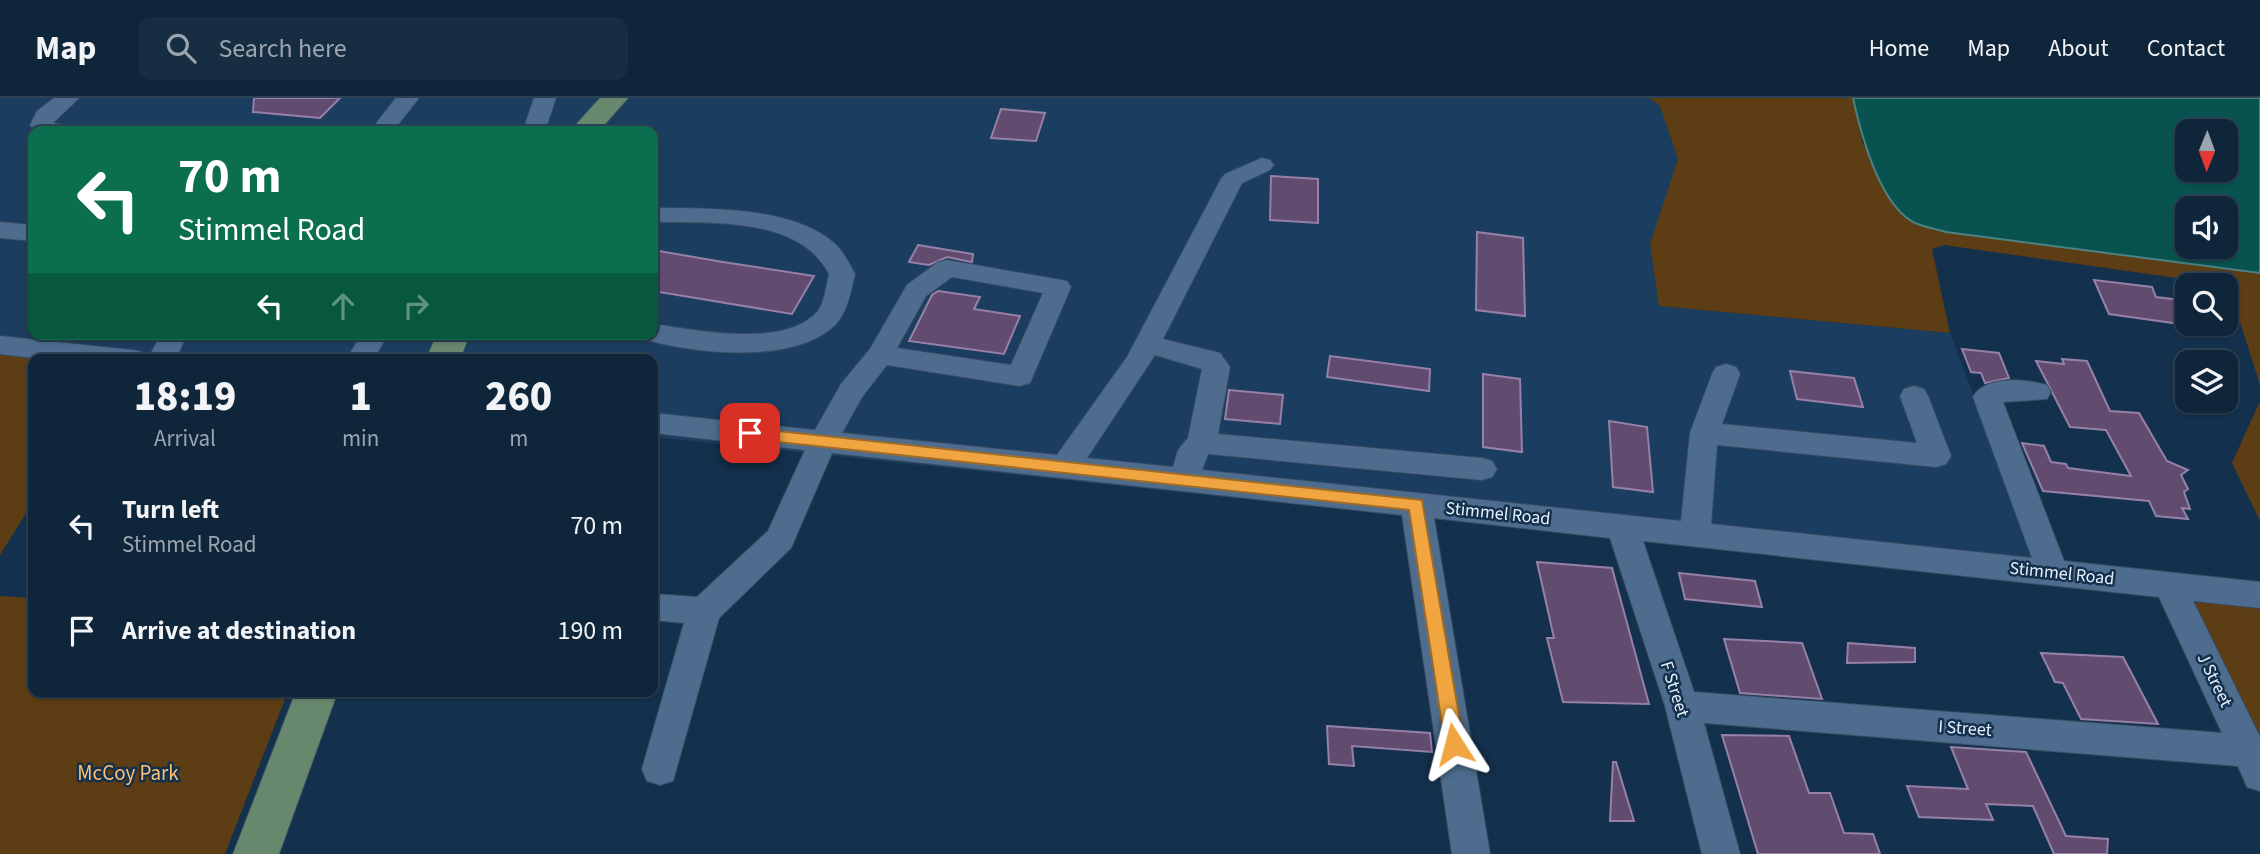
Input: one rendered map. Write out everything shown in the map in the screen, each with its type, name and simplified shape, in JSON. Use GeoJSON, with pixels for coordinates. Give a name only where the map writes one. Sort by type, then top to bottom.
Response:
{"type":"FeatureCollection","features":[{"type":"Feature","properties":{"kind":"main road"},"geometry":{"type":"LineString","coordinates":[[589,126],[614,98]]}},
{"type":"Feature","properties":{"kind":"main road"},"geometry":{"type":"LineString","coordinates":[[256,854],[315,697]]}},
{"type":"Feature","properties":{"kind":"street"},"geometry":{"type":"LineString","coordinates":[[42,126],[45,116],[68,98]]}},
{"type":"Feature","properties":{"kind":"street"},"geometry":{"type":"LineString","coordinates":[[385,126],[408,98]]}},
{"type":"Feature","properties":{"kind":"street"},"geometry":{"type":"LineString","coordinates":[[536,126],[545,98]]}},
{"type":"Feature","properties":{"kind":"street"},"geometry":{"type":"LineString","coordinates":[[1065,467],[1147,344],[1233,179],[1262,165]]}},
{"type":"Feature","properties":{"kind":"street"},"geometry":{"type":"LineString","coordinates":[[658,215],[728,217],[784,229],[817,243],[830,252],[842,274],[836,300],[826,319],[805,331],[775,340],[735,345],[658,334]]}},
{"type":"Feature","properties":{"kind":"street"},"geometry":{"type":"LineString","coordinates":[[0,230],[28,233]]}},
{"type":"Feature","properties":{"kind":"street"},"geometry":{"type":"LineString","coordinates":[[660,769],[704,611],[779,539],[823,441],[852,391],[880,355],[916,291],[947,268],[1058,287],[1020,376],[880,355]]}},
{"type":"Feature","properties":{"kind":"street"},"geometry":{"type":"LineString","coordinates":[[1147,344],[1210,360],[1216,367],[1202,443],[1193,450],[1185,480]]}},
{"type":"Feature","properties":{"kind":"street"},"geometry":{"type":"LineString","coordinates":[[0,345],[85,354]]}},
{"type":"Feature","properties":{"kind":"street"},"geometry":{"type":"LineString","coordinates":[[1695,534],[1704,433],[1726,374]]}},
{"type":"Feature","properties":{"kind":"street"},"geometry":{"type":"LineString","coordinates":[[2037,392],[1994,391],[1987,397],[2053,573]]}},
{"type":"Feature","properties":{"kind":"street"},"geometry":{"type":"LineString","coordinates":[[1704,433],[1936,456],[1914,396]]}},
{"type":"Feature","properties":{"kind":"street","name":"Stimmel Road"},"geometry":{"type":"LineString","coordinates":[[658,424],[2260,595]]}},
{"type":"Feature","properties":{"kind":"street"},"geometry":{"type":"LineString","coordinates":[[1202,443],[1482,469]]}},
{"type":"Feature","properties":{"kind":"street"},"geometry":{"type":"LineString","coordinates":[[1416,504],[1471,854]]}},
{"type":"Feature","properties":{"kind":"street","name":"F Street"},"geometry":{"type":"LineString","coordinates":[[1622,526],[1682,706],[1721,854]]}},
{"type":"Feature","properties":{"kind":"street","name":"J Street"},"geometry":{"type":"LineString","coordinates":[[2169,585],[2254,763]]}},
{"type":"Feature","properties":{"kind":"street"},"geometry":{"type":"LineString","coordinates":[[658,607],[704,611]]}},
{"type":"Feature","properties":{"kind":"street","name":"I Street"},"geometry":{"type":"LineString","coordinates":[[1682,706],[2254,763]]}},
{"type":"Feature","properties":{"kind":"shaded area"},"geometry":{"type":"Polygon","coordinates":[[[0,98],[1649,98],[1660,105],[1678,159],[1650,244],[1660,306],[1950,333],[2044,583],[658,438],[658,354],[28,354],[28,356],[0,353],[0,98]]]}},
{"type":"Feature","properties":{"kind":"shaded area"},"geometry":{"type":"Polygon","coordinates":[[[1853,98],[2260,98],[2260,273],[1946,232],[1915,223],[1902,214],[1891,201],[1867,149],[1853,98]]]}},
{"type":"Feature","properties":{"kind":"green space"},"geometry":{"type":"Polygon","coordinates":[[[1649,98],[1853,98],[1863,144],[1946,232],[2260,273],[2260,385],[2238,315],[2238,273],[2175,273],[2175,278],[1944,245],[1932,249],[1950,333],[1659,306],[1650,244],[1678,159],[1660,106],[1649,98]]]}},
{"type":"Feature","properties":{"kind":"green space"},"geometry":{"type":"Polygon","coordinates":[[[0,353],[28,356],[28,510],[0,555],[0,353]]]}},
{"type":"Feature","properties":{"kind":"green space"},"geometry":{"type":"Polygon","coordinates":[[[2260,401],[2260,521],[2232,463],[2260,401]]]}},
{"type":"Feature","properties":{"kind":"green space","name":"McCoy Park"},"geometry":{"type":"Polygon","coordinates":[[[0,596],[28,598],[28,697],[286,697],[225,854],[0,854],[0,596]]]}},
{"type":"Feature","properties":{"kind":"green space"},"geometry":{"type":"Polygon","coordinates":[[[2208,601],[2260,607],[2260,745],[2193,609],[2196,603],[2208,601]]]}},
{"type":"Feature","properties":{"kind":"building"},"geometry":{"type":"Polygon","coordinates":[[[254,98],[340,98],[320,118],[253,112],[254,98]]]}},
{"type":"Feature","properties":{"kind":"building"},"geometry":{"type":"Polygon","coordinates":[[[1001,109],[1045,113],[1036,141],[991,138],[1001,109]]]}},
{"type":"Feature","properties":{"kind":"building"},"geometry":{"type":"Polygon","coordinates":[[[1271,176],[1318,179],[1318,223],[1270,220],[1271,176]]]}},
{"type":"Feature","properties":{"kind":"building"},"geometry":{"type":"Polygon","coordinates":[[[1477,232],[1523,238],[1525,316],[1476,310],[1477,232]]]}},
{"type":"Feature","properties":{"kind":"building"},"geometry":{"type":"Polygon","coordinates":[[[918,245],[973,254],[972,262],[947,257],[929,265],[909,262],[918,245]]]}},
{"type":"Feature","properties":{"kind":"building"},"geometry":{"type":"Polygon","coordinates":[[[658,251],[814,276],[792,314],[658,292],[658,251]]]}},
{"type":"Feature","properties":{"kind":"building"},"geometry":{"type":"Polygon","coordinates":[[[2094,280],[2152,287],[2156,297],[2175,299],[2175,323],[2109,314],[2094,280]]]}},
{"type":"Feature","properties":{"kind":"building"},"geometry":{"type":"Polygon","coordinates":[[[938,291],[980,297],[974,309],[1020,316],[1004,354],[909,341],[932,295],[938,291]]]}},
{"type":"Feature","properties":{"kind":"building"},"geometry":{"type":"Polygon","coordinates":[[[1962,349],[1999,353],[2009,378],[1985,383],[1981,373],[1971,372],[1962,349]]]}},
{"type":"Feature","properties":{"kind":"building"},"geometry":{"type":"Polygon","coordinates":[[[1330,356],[1430,369],[1429,391],[1327,377],[1330,356]]]}},
{"type":"Feature","properties":{"kind":"building"},"geometry":{"type":"Polygon","coordinates":[[[2062,359],[2087,361],[2110,411],[2139,413],[2167,461],[2188,470],[2181,475],[2188,489],[2184,492],[2190,509],[2182,508],[2188,519],[2156,516],[2149,501],[2043,491],[2022,443],[2044,446],[2051,462],[2066,464],[2068,468],[2131,476],[2106,430],[2070,427],[2036,361],[2064,364],[2062,359]]]}},
{"type":"Feature","properties":{"kind":"building"},"geometry":{"type":"Polygon","coordinates":[[[1790,371],[1854,378],[1863,407],[1797,399],[1790,371]]]}},
{"type":"Feature","properties":{"kind":"building"},"geometry":{"type":"Polygon","coordinates":[[[1483,374],[1520,379],[1522,452],[1483,447],[1483,374]]]}},
{"type":"Feature","properties":{"kind":"building"},"geometry":{"type":"Polygon","coordinates":[[[1229,390],[1283,395],[1280,424],[1225,419],[1229,390]]]}},
{"type":"Feature","properties":{"kind":"building"},"geometry":{"type":"Polygon","coordinates":[[[1609,421],[1647,427],[1653,492],[1613,487],[1609,421]]]}},
{"type":"Feature","properties":{"kind":"building"},"geometry":{"type":"Polygon","coordinates":[[[1537,562],[1612,568],[1649,704],[1563,702],[1547,638],[1554,638],[1537,562]]]}},
{"type":"Feature","properties":{"kind":"building"},"geometry":{"type":"Polygon","coordinates":[[[1679,573],[1755,581],[1762,607],[1685,599],[1679,573]]]}},
{"type":"Feature","properties":{"kind":"building"},"geometry":{"type":"Polygon","coordinates":[[[1724,639],[1802,643],[1822,699],[1740,693],[1724,639]]]}},
{"type":"Feature","properties":{"kind":"building"},"geometry":{"type":"Polygon","coordinates":[[[1848,643],[1915,648],[1915,662],[1847,663],[1848,643]]]}},
{"type":"Feature","properties":{"kind":"building"},"geometry":{"type":"Polygon","coordinates":[[[2041,653],[2123,657],[2158,724],[2081,719],[2063,683],[2055,682],[2041,653]]]}},
{"type":"Feature","properties":{"kind":"building"},"geometry":{"type":"Polygon","coordinates":[[[1327,726],[1430,733],[1432,752],[1352,746],[1354,766],[1329,764],[1327,726]]]}},
{"type":"Feature","properties":{"kind":"building"},"geometry":{"type":"Polygon","coordinates":[[[1722,735],[1789,736],[1809,793],[1830,793],[1844,833],[1873,834],[1880,854],[1758,854],[1722,735]]]}},
{"type":"Feature","properties":{"kind":"building"},"geometry":{"type":"Polygon","coordinates":[[[1951,747],[2026,752],[2066,836],[2108,839],[2107,854],[2054,854],[2033,806],[1986,804],[1993,820],[1919,817],[1907,786],[1968,789],[1951,747]]]}},
{"type":"Feature","properties":{"kind":"building"},"geometry":{"type":"Polygon","coordinates":[[[1613,762],[1616,762],[1634,821],[1610,821],[1613,762]]]}},
{"type":"Feature","properties":{"kind":"route"},"geometry":{"type":"LineString","coordinates":[[750,433],[1416,504],[1454,744]]}}]}
